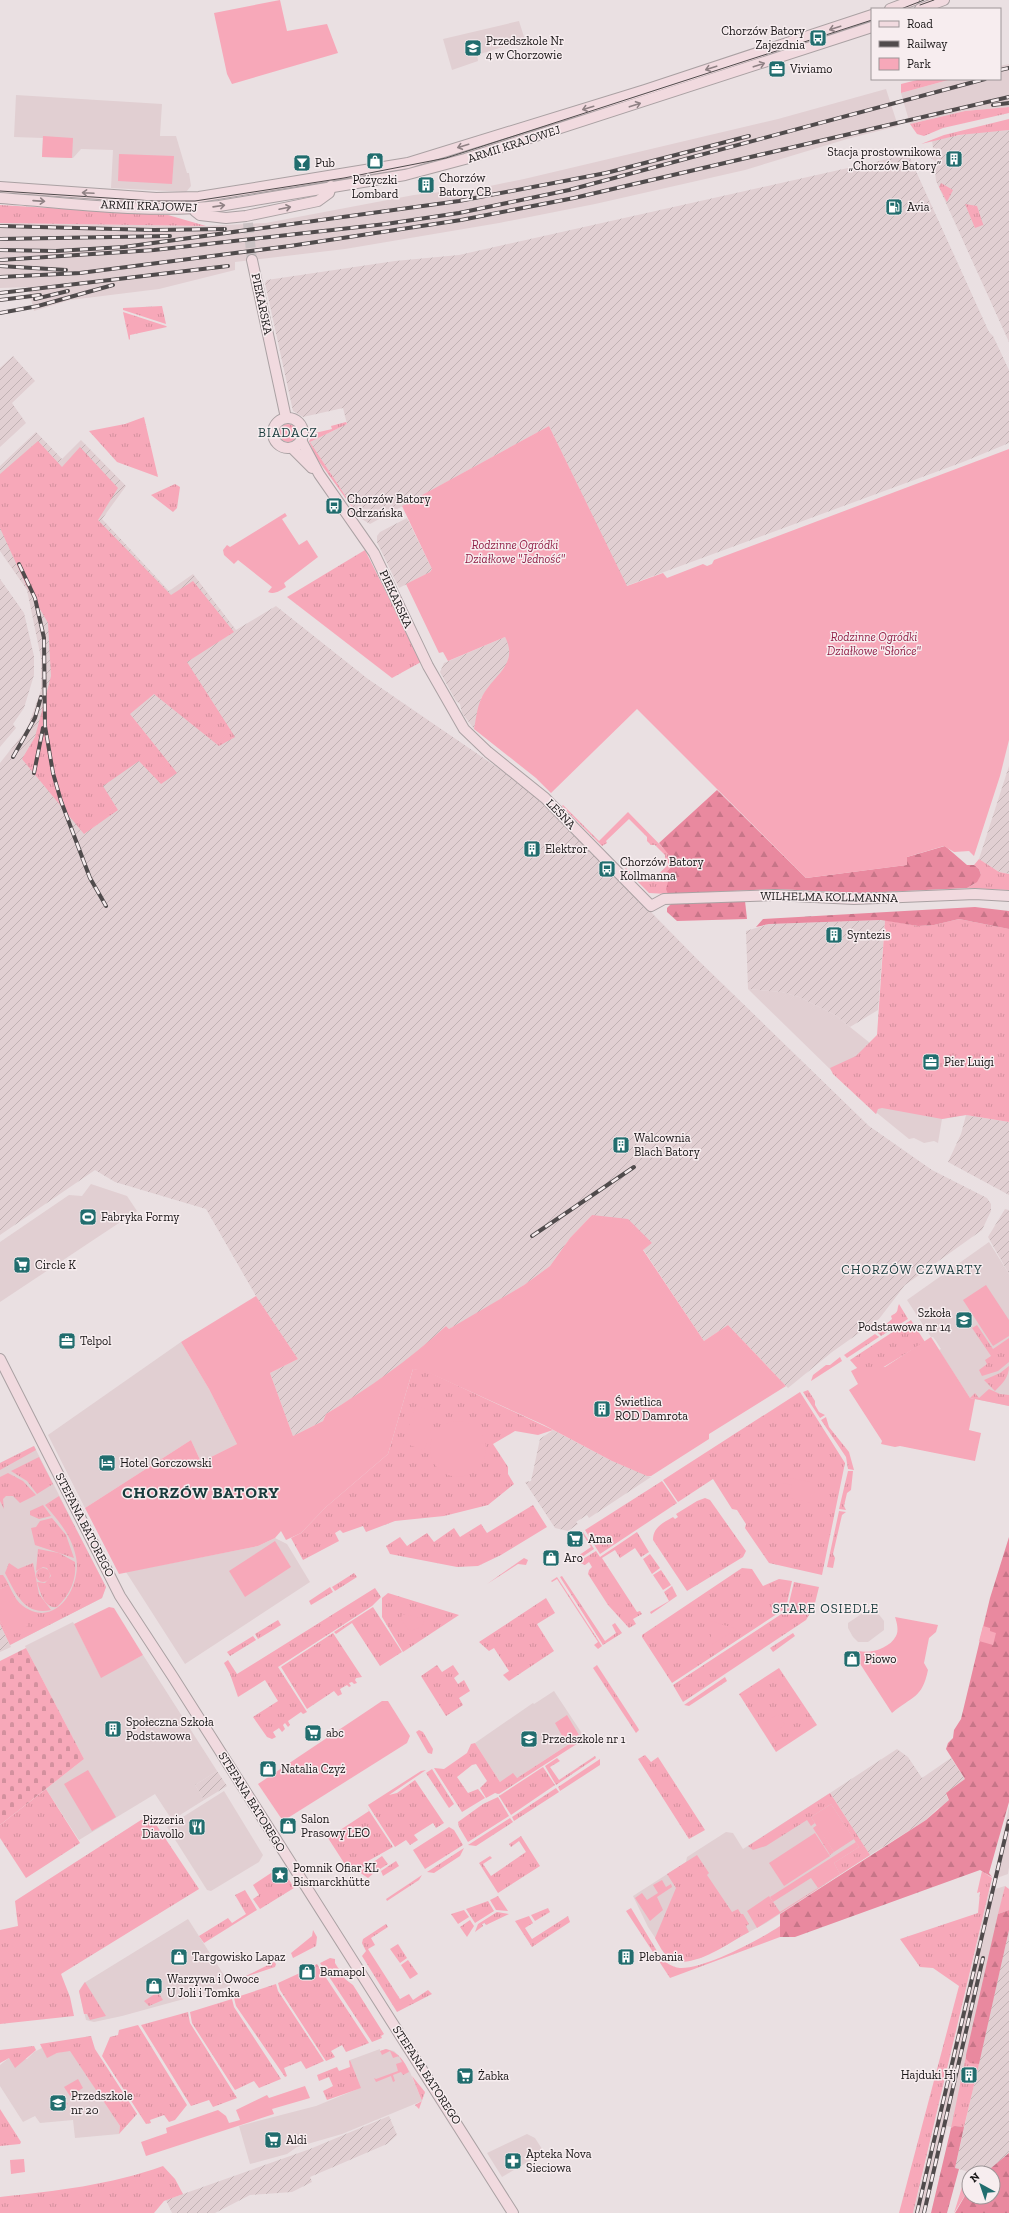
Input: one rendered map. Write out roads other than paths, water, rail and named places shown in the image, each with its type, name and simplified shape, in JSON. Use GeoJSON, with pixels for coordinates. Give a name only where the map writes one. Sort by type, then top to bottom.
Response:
{"type":"FeatureCollection","features":[{"type":"Feature","properties":{"kind":"street"},"geometry":{"type":"LineString","coordinates":[[893,8],[914,0]]}},
{"type":"Feature","properties":{"kind":"street"},"geometry":{"type":"LineString","coordinates":[[923,8],[944,0]]}},
{"type":"Feature","properties":{"kind":"street","name":"ARMII KRAJOWEJ"},"geometry":{"type":"LineString","coordinates":[[0,187],[156,198],[197,197],[330,177],[408,163],[645,90],[871,15]]}},
{"type":"Feature","properties":{"kind":"street"},"geometry":{"type":"LineString","coordinates":[[858,20],[868,28]]}},
{"type":"Feature","properties":{"kind":"street","name":"ARMII KRAJOWEJ"},"geometry":{"type":"LineString","coordinates":[[0,198],[164,209],[194,208],[219,206],[405,175],[451,164],[868,28]]}},
{"type":"Feature","properties":{"kind":"street"},"geometry":{"type":"LineString","coordinates":[[197,197],[193,203],[198,214],[205,217],[247,220],[318,201],[329,193],[332,188],[330,177]]}},
{"type":"Feature","properties":{"kind":"street","name":"PIEKARSKA"},"geometry":{"type":"LineString","coordinates":[[252,260],[286,418]]}},
{"type":"Feature","properties":{"kind":"street"},"geometry":{"type":"LineString","coordinates":[[286,418],[295,420],[302,425],[304,434],[302,442],[292,448],[282,448],[273,438],[275,425],[286,418]]}},
{"type":"Feature","properties":{"kind":"street","name":"PIEKARSKA"},"geometry":{"type":"LineString","coordinates":[[302,442],[319,474],[374,553],[425,660],[464,729]]}},
{"type":"Feature","properties":{"kind":"street","name":"PIEKARSKA"},"geometry":{"type":"LineString","coordinates":[[292,448],[319,474]]}},
{"type":"Feature","properties":{"kind":"street","name":"LEŚNA"},"geometry":{"type":"LineString","coordinates":[[464,729],[488,752],[545,798],[651,906]]}},
{"type":"Feature","properties":{"kind":"street","name":"WILHELMA KOLLMANNA"},"geometry":{"type":"LineString","coordinates":[[651,906],[664,900],[775,895],[854,899],[975,894],[1009,896]]}},
{"type":"Feature","properties":{"kind":"street","name":"STEFANA BATOREGO"},"geometry":{"type":"LineString","coordinates":[[0,1359],[120,1596],[174,1677],[513,2213]]}},
{"type":"Feature","properties":{"kind":"tunnel"},"geometry":{"type":"LineString","coordinates":[[248,223],[252,260]]}},
{"type":"Feature","properties":{"kind":"tram line"},"geometry":{"type":"LineString","coordinates":[[904,8],[924,0]]}},
{"type":"Feature","properties":{"kind":"tram line"},"geometry":{"type":"LineString","coordinates":[[920,5],[934,0]]}},
{"type":"Feature","properties":{"kind":"tram line"},"geometry":{"type":"LineString","coordinates":[[0,191],[154,201],[195,201],[344,178],[446,158],[871,20]]}},
{"type":"Feature","properties":{"kind":"railway"},"geometry":{"type":"LineString","coordinates":[[1001,70],[1009,68]]}},
{"type":"Feature","properties":{"kind":"railway"},"geometry":{"type":"LineString","coordinates":[[0,260],[154,250],[386,224],[459,213],[569,190],[981,80]]}},
{"type":"Feature","properties":{"kind":"railway"},"geometry":{"type":"LineString","coordinates":[[0,277],[80,273],[290,246],[461,220],[574,198],[1009,97]]}},
{"type":"Feature","properties":{"kind":"railway"},"geometry":{"type":"LineString","coordinates":[[993,105],[1009,103]]}},
{"type":"Feature","properties":{"kind":"railway"},"geometry":{"type":"LineString","coordinates":[[0,250],[56,251],[124,247],[459,201],[606,173],[749,136]]}},
{"type":"Feature","properties":{"kind":"railway"},"geometry":{"type":"LineString","coordinates":[[0,226],[154,230],[225,229]]}},
{"type":"Feature","properties":{"kind":"railway"},"geometry":{"type":"LineString","coordinates":[[0,239],[170,236]]}},
{"type":"Feature","properties":{"kind":"railway"},"geometry":{"type":"LineString","coordinates":[[0,266],[66,270]]}},
{"type":"Feature","properties":{"kind":"railway"},"geometry":{"type":"LineString","coordinates":[[0,293],[228,266]]}},
{"type":"Feature","properties":{"kind":"railway"},"geometry":{"type":"LineString","coordinates":[[0,313],[38,306],[113,285]]}},
{"type":"Feature","properties":{"kind":"railway"},"geometry":{"type":"LineString","coordinates":[[35,299],[68,291]]}},
{"type":"Feature","properties":{"kind":"railway"},"geometry":{"type":"LineString","coordinates":[[0,300],[40,295]]}},
{"type":"Feature","properties":{"kind":"railway"},"geometry":{"type":"LineString","coordinates":[[19,564],[35,598],[44,638],[45,726],[53,773],[61,801],[90,878],[106,906]]}},
{"type":"Feature","properties":{"kind":"railway"},"geometry":{"type":"LineString","coordinates":[[13,757],[35,718],[41,697]]}},
{"type":"Feature","properties":{"kind":"railway"},"geometry":{"type":"LineString","coordinates":[[34,773],[43,728]]}},
{"type":"Feature","properties":{"kind":"railway"},"geometry":{"type":"LineString","coordinates":[[532,1236],[634,1167]]}},
{"type":"Feature","properties":{"kind":"railway"},"geometry":{"type":"LineString","coordinates":[[917,2213],[1009,1821]]}},
{"type":"Feature","properties":{"kind":"railway"},"geometry":{"type":"LineString","coordinates":[[924,2213],[983,1958]]}},
{"type":"Feature","properties":{"kind":"place","name":"Chorzów Batory Zajezdnia"},"geometry":{"type":"Point","coordinates":[818,38]}},
{"type":"Feature","properties":{"kind":"place","name":"Przedszkole Nr 4 w Chorzowie"},"geometry":{"type":"Point","coordinates":[473,48]}},
{"type":"Feature","properties":{"kind":"place","name":"Viviamo"},"geometry":{"type":"Point","coordinates":[777,69]}},
{"type":"Feature","properties":{"kind":"place","name":"Stacja prostownikowa „Chorzów Batory”"},"geometry":{"type":"Point","coordinates":[954,159]}},
{"type":"Feature","properties":{"kind":"place","name":"Pożyczki Lombard"},"geometry":{"type":"Point","coordinates":[375,161]}},
{"type":"Feature","properties":{"kind":"place","name":"Pub"},"geometry":{"type":"Point","coordinates":[302,163]}},
{"type":"Feature","properties":{"kind":"place","name":"Chorzów Batory CB"},"geometry":{"type":"Point","coordinates":[426,185]}},
{"type":"Feature","properties":{"kind":"place","name":"Avia"},"geometry":{"type":"Point","coordinates":[894,207]}},
{"type":"Feature","properties":{"kind":"place","name":"Chorzów Batory Odrzańska"},"geometry":{"type":"Point","coordinates":[334,506]}},
{"type":"Feature","properties":{"kind":"place","name":"Elektror"},"geometry":{"type":"Point","coordinates":[532,849]}},
{"type":"Feature","properties":{"kind":"place","name":"Chorzów Batory Kollmanna"},"geometry":{"type":"Point","coordinates":[607,869]}},
{"type":"Feature","properties":{"kind":"place","name":"Syntezis"},"geometry":{"type":"Point","coordinates":[834,935]}},
{"type":"Feature","properties":{"kind":"place","name":"Pier Luigi"},"geometry":{"type":"Point","coordinates":[931,1062]}},
{"type":"Feature","properties":{"kind":"place","name":"Walcownia Blach Batory"},"geometry":{"type":"Point","coordinates":[621,1145]}},
{"type":"Feature","properties":{"kind":"place","name":"Fabryka Formy"},"geometry":{"type":"Point","coordinates":[88,1217]}},
{"type":"Feature","properties":{"kind":"place","name":"Circle K"},"geometry":{"type":"Point","coordinates":[22,1265]}},
{"type":"Feature","properties":{"kind":"place","name":"Szkoła Podstawowa nr 14"},"geometry":{"type":"Point","coordinates":[964,1320]}},
{"type":"Feature","properties":{"kind":"place","name":"Telpol"},"geometry":{"type":"Point","coordinates":[67,1341]}},
{"type":"Feature","properties":{"kind":"place","name":"Świetlica ROD Damrota"},"geometry":{"type":"Point","coordinates":[602,1409]}},
{"type":"Feature","properties":{"kind":"place","name":"Hotel Gorczowski"},"geometry":{"type":"Point","coordinates":[107,1463]}},
{"type":"Feature","properties":{"kind":"place","name":"Ama"},"geometry":{"type":"Point","coordinates":[575,1539]}},
{"type":"Feature","properties":{"kind":"place","name":"Aro"},"geometry":{"type":"Point","coordinates":[551,1558]}},
{"type":"Feature","properties":{"kind":"place","name":"Piowo"},"geometry":{"type":"Point","coordinates":[852,1659]}},
{"type":"Feature","properties":{"kind":"place","name":"Społeczna Szkoła Podstawowa"},"geometry":{"type":"Point","coordinates":[113,1729]}},
{"type":"Feature","properties":{"kind":"place","name":"abc"},"geometry":{"type":"Point","coordinates":[313,1733]}},
{"type":"Feature","properties":{"kind":"place","name":"Przedszkole nr 1"},"geometry":{"type":"Point","coordinates":[529,1739]}},
{"type":"Feature","properties":{"kind":"place","name":"Natalia Czyż"},"geometry":{"type":"Point","coordinates":[268,1769]}},
{"type":"Feature","properties":{"kind":"place","name":"Salon Prasowy LEO"},"geometry":{"type":"Point","coordinates":[288,1826]}},
{"type":"Feature","properties":{"kind":"place","name":"Pizzeria Diavollo"},"geometry":{"type":"Point","coordinates":[197,1827]}},
{"type":"Feature","properties":{"kind":"place","name":"Pomnik Ofiar KL Bismarckhütte"},"geometry":{"type":"Point","coordinates":[280,1875]}},
{"type":"Feature","properties":{"kind":"place","name":"Targowisko Lapaz"},"geometry":{"type":"Point","coordinates":[179,1957]}},
{"type":"Feature","properties":{"kind":"place","name":"Plebania"},"geometry":{"type":"Point","coordinates":[626,1957]}},
{"type":"Feature","properties":{"kind":"place","name":"Bamapol"},"geometry":{"type":"Point","coordinates":[307,1972]}},
{"type":"Feature","properties":{"kind":"place","name":"Warzywa i Owoce U Joli i Tomka"},"geometry":{"type":"Point","coordinates":[154,1986]}},
{"type":"Feature","properties":{"kind":"place","name":"Hajduki Hj"},"geometry":{"type":"Point","coordinates":[969,2075]}},
{"type":"Feature","properties":{"kind":"place","name":"Żabka"},"geometry":{"type":"Point","coordinates":[465,2076]}},
{"type":"Feature","properties":{"kind":"place","name":"Przedszkole nr 20"},"geometry":{"type":"Point","coordinates":[58,2103]}},
{"type":"Feature","properties":{"kind":"place","name":"Aldi"},"geometry":{"type":"Point","coordinates":[273,2140]}},
{"type":"Feature","properties":{"kind":"place","name":"Apteka Nova Sieciowa"},"geometry":{"type":"Point","coordinates":[513,2161]}},
{"type":"Feature","properties":{"kind":"district","name":"BIADACZ"},"geometry":{"type":"Point","coordinates":[288,432]}},
{"type":"Feature","properties":{"kind":"district","name":"CHORZÓW CZWARTY"},"geometry":{"type":"Point","coordinates":[912,1269]}},
{"type":"Feature","properties":{"kind":"district","name":"CHORZÓW BATORY"},"geometry":{"type":"Point","coordinates":[201,1492]}},
{"type":"Feature","properties":{"kind":"district","name":"STARE OSIEDLE"},"geometry":{"type":"Point","coordinates":[826,1608]}},
{"type":"Feature","properties":{"kind":"park label","name":"Rodzinne Ogródki Działkowe \"Jedność\""},"geometry":{"type":"Point","coordinates":[515,552]}},
{"type":"Feature","properties":{"kind":"park label","name":"Rodzinne Ogródki Działkowe \"Słońce\""},"geometry":{"type":"Point","coordinates":[874,644]}}]}
